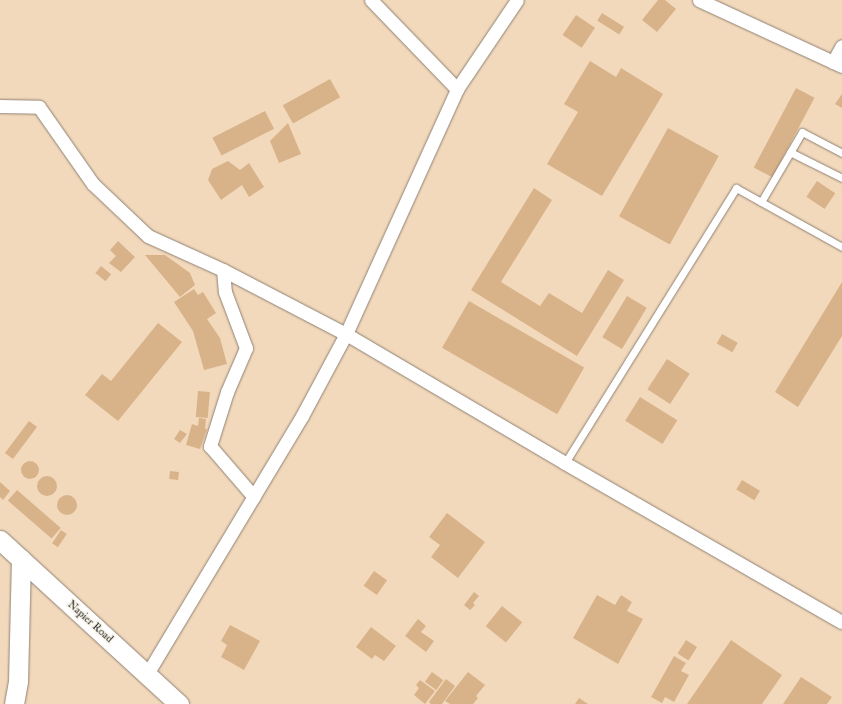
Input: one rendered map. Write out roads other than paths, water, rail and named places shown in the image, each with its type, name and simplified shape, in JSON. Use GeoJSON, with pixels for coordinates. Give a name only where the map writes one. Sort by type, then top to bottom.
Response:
{"type":"FeatureCollection","features":[{"type":"Feature","properties":{"kind":"street"},"geometry":{"type":"LineString","coordinates":[[370,0],[457,89]]}},
{"type":"Feature","properties":{"kind":"street"},"geometry":{"type":"LineString","coordinates":[[147,674],[302,416],[346,334],[457,89],[517,0]]}},
{"type":"Feature","properties":{"kind":"street"},"geometry":{"type":"LineString","coordinates":[[700,0],[837,64],[842,46]]}},
{"type":"Feature","properties":{"kind":"street"},"geometry":{"type":"LineString","coordinates":[[0,106],[39,107],[93,184],[148,236],[223,270],[346,334],[565,463],[842,622]]}},
{"type":"Feature","properties":{"kind":"street"},"geometry":{"type":"LineString","coordinates":[[223,270],[225,292],[246,348],[226,392],[210,446],[254,497]]}},
{"type":"Feature","properties":{"kind":"street","name":"Napier Road"},"geometry":{"type":"LineString","coordinates":[[0,540],[179,704]]}},
{"type":"Feature","properties":{"kind":"street"},"geometry":{"type":"LineString","coordinates":[[14,704],[18,681],[21,559]]}},
{"type":"Feature","properties":{"kind":"lane"},"geometry":{"type":"LineString","coordinates":[[761,202],[802,132],[842,153]]}},
{"type":"Feature","properties":{"kind":"lane"},"geometry":{"type":"LineString","coordinates":[[790,152],[842,178]]}},
{"type":"Feature","properties":{"kind":"lane"},"geometry":{"type":"LineString","coordinates":[[565,463],[736,188],[842,247]]}}]}
